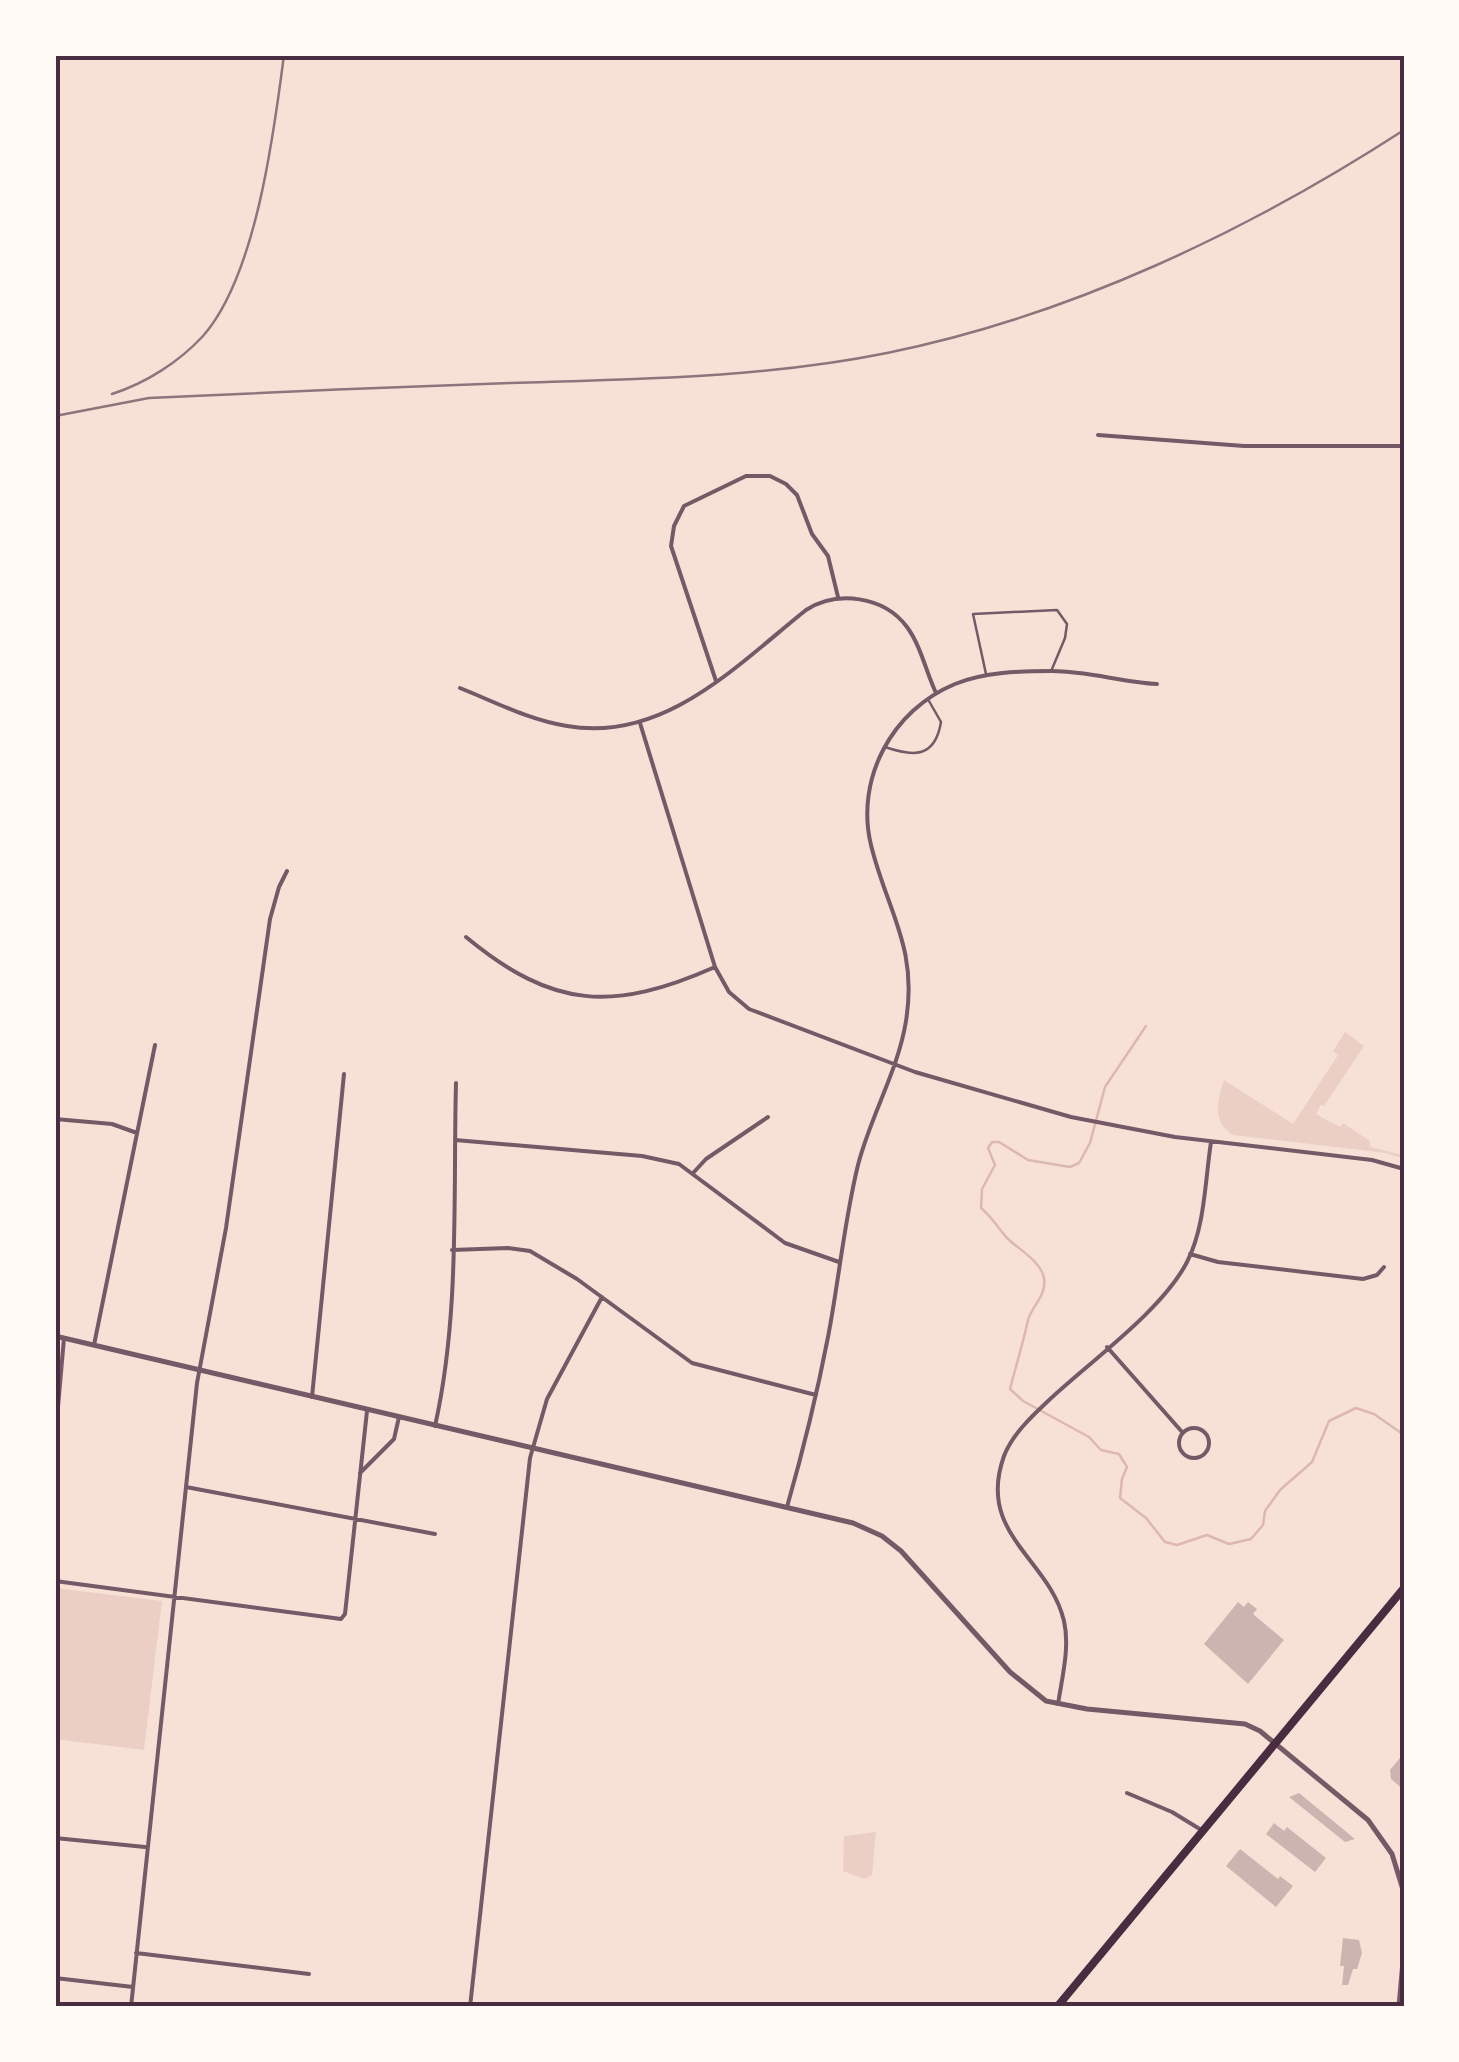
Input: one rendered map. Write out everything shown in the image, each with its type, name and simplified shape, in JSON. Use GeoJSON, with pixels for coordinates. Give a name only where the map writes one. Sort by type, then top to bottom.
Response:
{"type":"FeatureCollection","features":[{"type":"Feature","properties":{"kind":"highway"},"geometry":{"type":"LineString","coordinates":[[1057,2007],[1404,1588]]}},
{"type":"Feature","properties":{"kind":"street"},"geometry":{"type":"LineString","coordinates":[[1098,435],[1244,446],[1404,446]]}},
{"type":"Feature","properties":{"kind":"street"},"geometry":{"type":"LineString","coordinates":[[716,682],[670,546],[684,506],[750,474],[770,476],[786,484],[797,496],[812,534],[828,556],[838,598]]}},
{"type":"Feature","properties":{"kind":"street"},"geometry":{"type":"LineString","coordinates":[[460,688],[523,715],[569,727],[640,723],[675,709],[716,682],[806,610],[824,600],[838,598],[871,602],[905,624],[937,695]]}},
{"type":"Feature","properties":{"kind":"street"},"geometry":{"type":"LineString","coordinates":[[787,1507],[816,1395],[859,1162],[906,1024],[908,978],[900,930],[868,828],[869,791],[883,747],[900,726],[937,695],[956,684],[986,676],[1052,671],[1157,684]]}},
{"type":"Feature","properties":{"kind":"street"},"geometry":{"type":"LineString","coordinates":[[640,723],[715,968],[729,992],[749,1010],[893,1064],[1054,1113],[1210,1142],[1372,1160],[1404,1168]]}},
{"type":"Feature","properties":{"kind":"street"},"geometry":{"type":"LineString","coordinates":[[132,2007],[200,1369],[229,1209],[270,919],[287,871]]}},
{"type":"Feature","properties":{"kind":"street"},"geometry":{"type":"LineString","coordinates":[[466,937],[526,979],[578,996],[643,994],[715,968]]}},
{"type":"Feature","properties":{"kind":"street"},"geometry":{"type":"LineString","coordinates":[[94,1345],[154,1044]]}},
{"type":"Feature","properties":{"kind":"street"},"geometry":{"type":"LineString","coordinates":[[312,1397],[344,1074]]}},
{"type":"Feature","properties":{"kind":"street"},"geometry":{"type":"LineString","coordinates":[[435,1426],[448,1363],[456,1083]]}},
{"type":"Feature","properties":{"kind":"street"},"geometry":{"type":"LineString","coordinates":[[694,1172],[706,1159],[768,1117]]}},
{"type":"Feature","properties":{"kind":"street"},"geometry":{"type":"LineString","coordinates":[[55,1119],[112,1124],[138,1132]]}},
{"type":"Feature","properties":{"kind":"street"},"geometry":{"type":"LineString","coordinates":[[455,1140],[642,1156],[679,1164],[785,1242],[839,1262]]}},
{"type":"Feature","properties":{"kind":"street"},"geometry":{"type":"LineString","coordinates":[[1058,1704],[1065,1653],[1064,1620],[1007,1527],[998,1496],[999,1473],[1007,1450],[1026,1423],[1166,1291],[1190,1254],[1198,1231],[1210,1142]]}},
{"type":"Feature","properties":{"kind":"street"},"geometry":{"type":"LineString","coordinates":[[452,1250],[530,1251],[602,1297],[692,1363],[816,1395]]}},
{"type":"Feature","properties":{"kind":"street"},"geometry":{"type":"LineString","coordinates":[[1190,1254],[1218,1262],[1363,1279],[1378,1275],[1384,1267]]}},
{"type":"Feature","properties":{"kind":"street"},"geometry":{"type":"LineString","coordinates":[[470,2007],[532,1447],[540,1415],[560,1371],[602,1297]]}},
{"type":"Feature","properties":{"kind":"street"},"geometry":{"type":"LineString","coordinates":[[55,1336],[853,1522],[893,1544],[1010,1672],[1038,1696],[1058,1704],[1244,1724],[1276,1743],[1368,1820],[1392,1854],[1404,1893]]}},
{"type":"Feature","properties":{"kind":"street"},"geometry":{"type":"LineString","coordinates":[[55,1442],[64,1338]]}},
{"type":"Feature","properties":{"kind":"street"},"geometry":{"type":"LineString","coordinates":[[1107,1347],[1183,1433]]}},
{"type":"Feature","properties":{"kind":"street"},"geometry":{"type":"LineString","coordinates":[[55,1581],[344,1617],[367,1410]]}},
{"type":"Feature","properties":{"kind":"street"},"geometry":{"type":"LineString","coordinates":[[360,1473],[394,1440],[399,1418]]}},
{"type":"Feature","properties":{"kind":"street"},"geometry":{"type":"LineString","coordinates":[[1195,1428],[1204,1432],[1206,1452],[1197,1458],[1187,1456],[1180,1444],[1183,1433],[1195,1428]]}},
{"type":"Feature","properties":{"kind":"street"},"geometry":{"type":"LineString","coordinates":[[186,1487],[435,1534]]}},
{"type":"Feature","properties":{"kind":"street"},"geometry":{"type":"LineString","coordinates":[[1127,1793],[1172,1812],[1203,1831]]}},
{"type":"Feature","properties":{"kind":"street"},"geometry":{"type":"LineString","coordinates":[[55,1838],[147,1848]]}},
{"type":"Feature","properties":{"kind":"street"},"geometry":{"type":"LineString","coordinates":[[1398,2007],[1404,1950]]}},
{"type":"Feature","properties":{"kind":"street"},"geometry":{"type":"LineString","coordinates":[[136,1953],[308,1974]]}},
{"type":"Feature","properties":{"kind":"street"},"geometry":{"type":"LineString","coordinates":[[55,1978],[134,1988]]}},
{"type":"Feature","properties":{"kind":"lane"},"geometry":{"type":"LineString","coordinates":[[986,676],[972,614],[1057,610],[1067,624],[1052,671]]}},
{"type":"Feature","properties":{"kind":"lane"},"geometry":{"type":"LineString","coordinates":[[883,747],[909,755],[932,746],[941,722],[929,701]]}},
{"type":"Feature","properties":{"kind":"shaded area"},"geometry":{"type":"Polygon","coordinates":[[[1345,1032],[1364,1046],[1316,1114],[1340,1127],[1343,1123],[1370,1141],[1370,1147],[1404,1155],[1404,1159],[1386,1153],[1233,1135],[1226,1130],[1218,1110],[1224,1080],[1293,1124],[1338,1055],[1333,1051],[1345,1032]]]}},
{"type":"Feature","properties":{"kind":"shaded area"},"geometry":{"type":"Polygon","coordinates":[[[55,1588],[162,1601],[144,1750],[55,1739],[55,1588]]]}},
{"type":"Feature","properties":{"kind":"shaded area"},"geometry":{"type":"Polygon","coordinates":[[[876,1832],[872,1875],[864,1879],[843,1871],[844,1836],[876,1832]]]}},
{"type":"Feature","properties":{"kind":"building"},"geometry":{"type":"Polygon","coordinates":[[[1238,1602],[1244,1607],[1248,1602],[1257,1609],[1253,1614],[1284,1640],[1248,1684],[1204,1644],[1238,1602]]]}},
{"type":"Feature","properties":{"kind":"building"},"geometry":{"type":"Polygon","coordinates":[[[1404,1753],[1404,1790],[1391,1779],[1390,1770],[1404,1753]]]}},
{"type":"Feature","properties":{"kind":"building"},"geometry":{"type":"Polygon","coordinates":[[[1299,1793],[1355,1839],[1345,1842],[1289,1797],[1299,1793]]]}},
{"type":"Feature","properties":{"kind":"building"},"geometry":{"type":"Polygon","coordinates":[[[1274,1823],[1284,1831],[1287,1827],[1326,1858],[1315,1872],[1266,1834],[1274,1823]]]}},
{"type":"Feature","properties":{"kind":"building"},"geometry":{"type":"Polygon","coordinates":[[[1240,1849],[1293,1886],[1276,1907],[1226,1866],[1240,1849]]]}},
{"type":"Feature","properties":{"kind":"building"},"geometry":{"type":"Polygon","coordinates":[[[1343,1938],[1359,1940],[1362,1953],[1348,1985],[1342,1985],[1343,1938]]]}},
{"type":"Feature","properties":{"kind":"waterway"},"geometry":{"type":"LineString","coordinates":[[1146,1026],[1105,1087],[1090,1143],[1079,1163],[1070,1167],[1028,1160],[999,1142],[992,1142],[988,1148],[995,1165],[982,1189],[981,1208],[1034,1261],[1044,1278],[1010,1389],[1023,1401],[1089,1437],[1101,1450],[1119,1454],[1127,1467],[1120,1498],[1146,1518],[1165,1542],[1177,1545],[1207,1535],[1229,1544],[1251,1539],[1263,1525],[1265,1511],[1280,1490],[1312,1462],[1329,1421],[1356,1408],[1374,1414],[1404,1435]]}},
{"type":"Feature","properties":{"kind":"railway"},"geometry":{"type":"LineString","coordinates":[[112,394],[173,363],[194,346],[221,310],[237,278],[260,202],[284,55]]}},
{"type":"Feature","properties":{"kind":"railway"},"geometry":{"type":"LineString","coordinates":[[55,416],[149,398],[700,376],[794,368],[887,353],[1023,317],[1156,266],[1283,202],[1404,130]]}}]}
